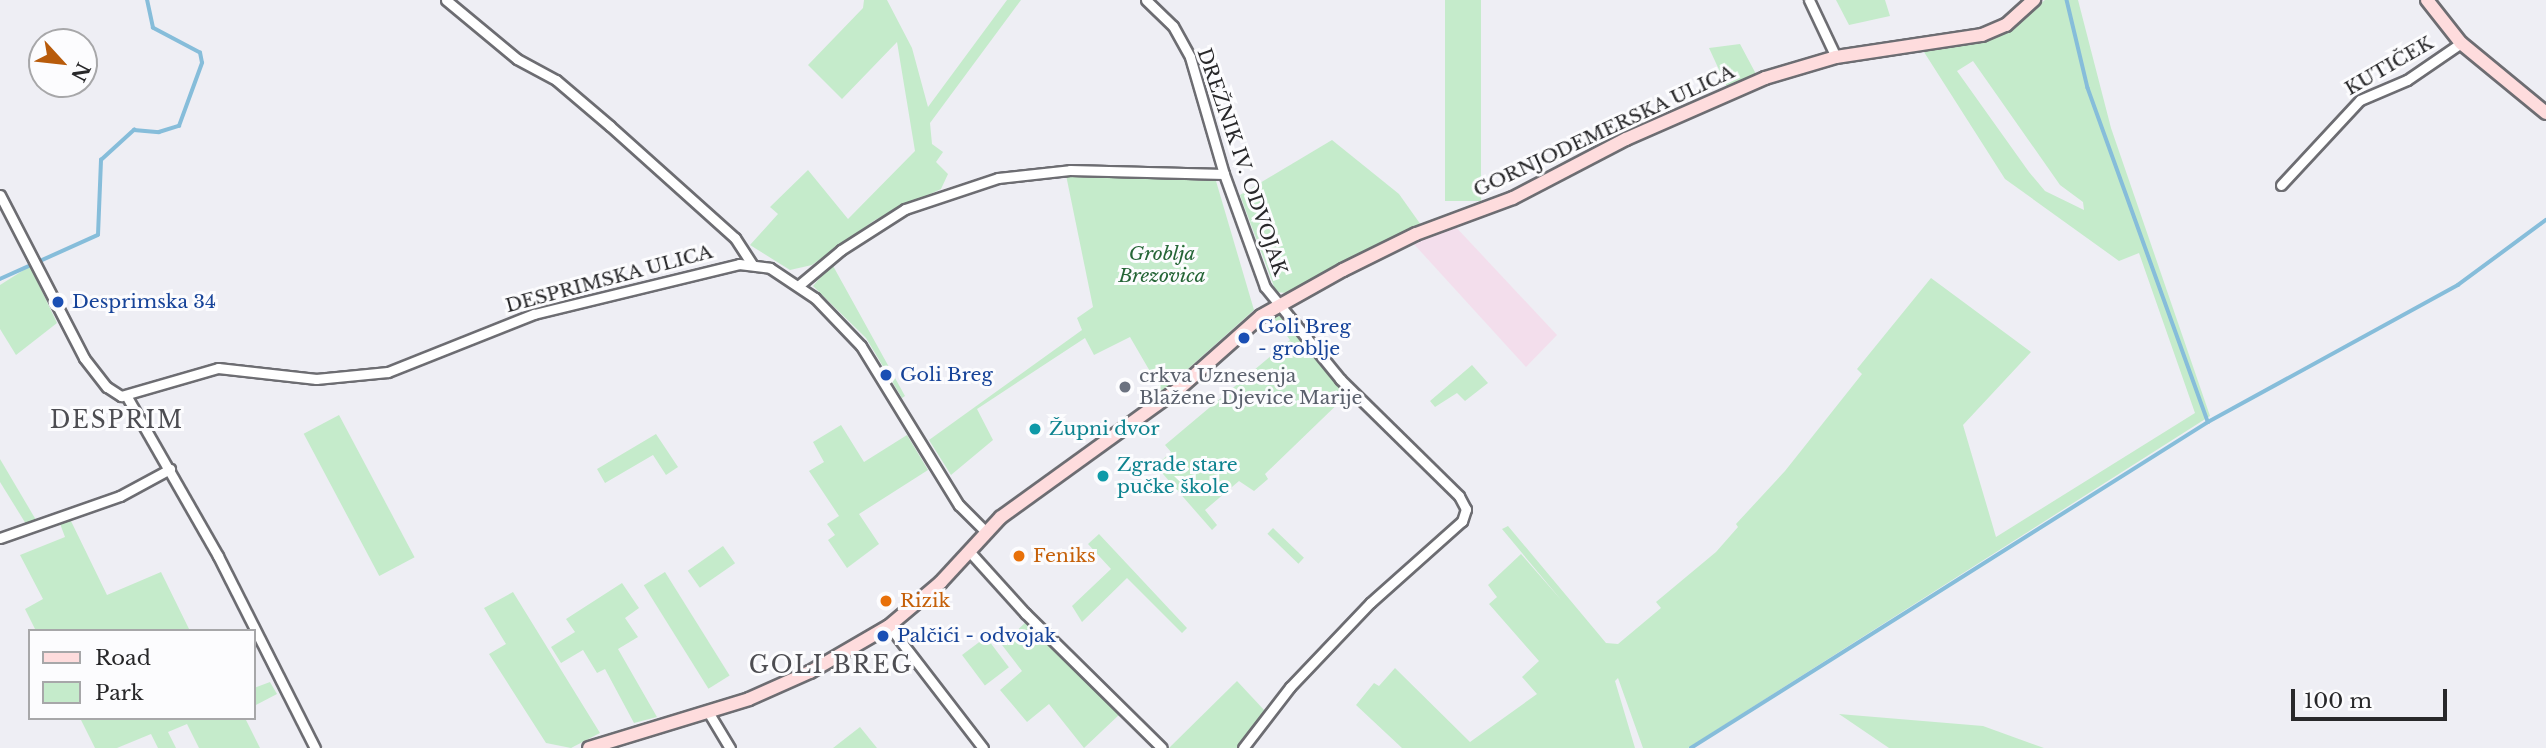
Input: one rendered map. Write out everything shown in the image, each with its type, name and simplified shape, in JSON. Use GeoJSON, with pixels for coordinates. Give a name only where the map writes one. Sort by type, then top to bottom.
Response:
{"type":"FeatureCollection","features":[{"type":"Feature","properties":{"kind":"street"},"geometry":{"type":"LineString","coordinates":[[446,0],[517,59],[556,80],[610,126],[735,238],[751,264],[770,268],[837,317],[861,346],[959,505],[985,531]]}},
{"type":"Feature","properties":{"kind":"street","name":"DREŽNIK IV. ODVOJAK"},"geometry":{"type":"LineString","coordinates":[[1146,0],[1159,4],[1190,57],[1224,174],[1265,287],[1276,305],[1340,379],[1459,496],[1466,509],[1462,520],[1370,603],[1290,687],[1243,748]]}},
{"type":"Feature","properties":{"kind":"street"},"geometry":{"type":"LineString","coordinates":[[1809,0],[1836,57]]}},
{"type":"Feature","properties":{"kind":"street","name":"GORNJODEMERSKA ULICA"},"geometry":{"type":"LineString","coordinates":[[589,748],[710,715],[810,672],[889,626],[941,582],[985,531],[1180,388],[1276,305],[1416,234],[1513,198],[1724,94],[1836,57],[1983,35],[2006,25],[2034,0]]}},
{"type":"Feature","properties":{"kind":"street"},"geometry":{"type":"LineString","coordinates":[[2427,0],[2461,43],[2546,113]]}},
{"type":"Feature","properties":{"kind":"street","name":"KUTIČEK"},"geometry":{"type":"LineString","coordinates":[[2281,185],[2360,100],[2407,80],[2461,43]]}},
{"type":"Feature","properties":{"kind":"street"},"geometry":{"type":"LineString","coordinates":[[798,286],[841,250],[895,214],[998,178],[1070,170],[1224,174]]}},
{"type":"Feature","properties":{"kind":"street"},"geometry":{"type":"LineString","coordinates":[[0,195],[36,269],[96,376],[114,393],[127,397],[170,469],[253,629]]}},
{"type":"Feature","properties":{"kind":"street","name":"DESPRIMSKA ULICA"},"geometry":{"type":"LineString","coordinates":[[127,397],[192,372],[218,368],[316,379],[388,372],[534,314],[751,264]]}},
{"type":"Feature","properties":{"kind":"street"},"geometry":{"type":"LineString","coordinates":[[0,538],[120,496],[170,469]]}},
{"type":"Feature","properties":{"kind":"street"},"geometry":{"type":"LineString","coordinates":[[969,551],[1025,613],[1162,748]]}},
{"type":"Feature","properties":{"kind":"street"},"geometry":{"type":"LineString","coordinates":[[889,626],[983,748]]}},
{"type":"Feature","properties":{"kind":"street"},"geometry":{"type":"LineString","coordinates":[[256,634],[315,748]]}},
{"type":"Feature","properties":{"kind":"street"},"geometry":{"type":"LineString","coordinates":[[710,715],[730,748]]}},
{"type":"Feature","properties":{"kind":"shaded area"},"geometry":{"type":"Polygon","coordinates":[[[1453,224],[1557,335],[1526,367],[1412,242],[1453,224]]]}},
{"type":"Feature","properties":{"kind":"green space"},"geometry":{"type":"Polygon","coordinates":[[[864,0],[887,0],[912,48],[928,107],[1007,0],[1021,0],[930,123],[932,144],[943,152],[936,162],[948,174],[941,189],[875,220],[812,265],[790,270],[750,245],[778,214],[770,207],[808,170],[848,219],[915,151],[897,42],[842,99],[808,65],[863,8],[864,0]]]}},
{"type":"Feature","properties":{"kind":"green space"},"geometry":{"type":"Polygon","coordinates":[[[1445,0],[1481,0],[1481,201],[1445,201],[1445,0]]]}},
{"type":"Feature","properties":{"kind":"green space"},"geometry":{"type":"Polygon","coordinates":[[[1836,0],[1885,0],[1890,16],[1849,25],[1836,0]]]}},
{"type":"Feature","properties":{"kind":"green space"},"geometry":{"type":"Polygon","coordinates":[[[2045,0],[2078,0],[2111,128],[2210,416],[1688,748],[1643,748],[1618,678],[1615,681],[1635,748],[1402,748],[1356,705],[1374,683],[1379,686],[1395,668],[1470,742],[1537,694],[1522,677],[1539,661],[1489,604],[1497,597],[1488,585],[1521,554],[1562,601],[1502,529],[1508,526],[1606,643],[1618,644],[1661,608],[1656,602],[1716,552],[1738,527],[1736,524],[1785,471],[1862,374],[1857,369],[1931,278],[2031,352],[1963,425],[1996,537],[2195,413],[2139,253],[2119,261],[2005,179],[1924,52],[1999,36],[2045,0]],[[1973,61],[1957,71],[2045,191],[2084,210],[2083,202],[2060,185],[1973,61]]]}},
{"type":"Feature","properties":{"kind":"green space"},"geometry":{"type":"Polygon","coordinates":[[[1740,44],[1756,74],[1727,87],[1709,48],[1740,44]]]}},
{"type":"Feature","properties":{"kind":"green space"},"geometry":{"type":"Polygon","coordinates":[[[1332,140],[1399,194],[1421,225],[1286,293],[1276,292],[1240,195],[1332,140]]]}},
{"type":"Feature","properties":{"kind":"green space","name":"Groblja Brezovica"},"geometry":{"type":"Polygon","coordinates":[[[1066,175],[1216,181],[1254,310],[1162,392],[1130,337],[1094,355],[1085,338],[977,409],[993,440],[951,475],[929,440],[1082,330],[1077,318],[1093,307],[1066,175]]]}},
{"type":"Feature","properties":{"kind":"green space"},"geometry":{"type":"Polygon","coordinates":[[[832,264],[905,396],[902,398],[866,338],[813,286],[832,264]]]}},
{"type":"Feature","properties":{"kind":"green space"},"geometry":{"type":"Polygon","coordinates":[[[30,266],[57,323],[16,355],[0,329],[0,285],[30,266]]]}},
{"type":"Feature","properties":{"kind":"green space"},"geometry":{"type":"Polygon","coordinates":[[[1279,314],[1349,393],[1265,474],[1268,479],[1254,491],[1239,481],[1205,510],[1217,525],[1212,530],[1156,466],[1171,452],[1165,445],[1290,340],[1274,318],[1279,314]]]}},
{"type":"Feature","properties":{"kind":"green space"},"geometry":{"type":"Polygon","coordinates":[[[1472,365],[1488,383],[1465,401],[1457,393],[1435,407],[1430,401],[1472,365]]]}},
{"type":"Feature","properties":{"kind":"green space"},"geometry":{"type":"Polygon","coordinates":[[[339,415],[415,557],[379,576],[304,434],[339,415]]]}},
{"type":"Feature","properties":{"kind":"green space"},"geometry":{"type":"Polygon","coordinates":[[[841,425],[864,462],[907,435],[928,470],[859,514],[879,544],[847,568],[828,540],[835,535],[827,524],[839,516],[809,471],[824,462],[813,442],[841,425]]]}},
{"type":"Feature","properties":{"kind":"green space"},"geometry":{"type":"Polygon","coordinates":[[[656,434],[678,467],[666,475],[653,455],[605,483],[597,469],[656,434]]]}},
{"type":"Feature","properties":{"kind":"green space"},"geometry":{"type":"Polygon","coordinates":[[[0,459],[36,520],[26,524],[0,482],[0,459]]]}},
{"type":"Feature","properties":{"kind":"green space"},"geometry":{"type":"Polygon","coordinates":[[[69,517],[107,595],[161,572],[189,629],[35,629],[25,609],[43,599],[20,555],[65,537],[59,521],[69,517]]]}},
{"type":"Feature","properties":{"kind":"green space"},"geometry":{"type":"Polygon","coordinates":[[[1273,528],[1304,558],[1298,564],[1267,534],[1273,528]]]}},
{"type":"Feature","properties":{"kind":"green space"},"geometry":{"type":"Polygon","coordinates":[[[1099,534],[1187,628],[1182,633],[1127,578],[1082,622],[1072,606],[1111,569],[1088,544],[1099,534]]]}},
{"type":"Feature","properties":{"kind":"green space"},"geometry":{"type":"Polygon","coordinates":[[[723,546],[735,563],[700,588],[688,571],[723,546]]]}},
{"type":"Feature","properties":{"kind":"green space"},"geometry":{"type":"Polygon","coordinates":[[[665,572],[730,675],[708,689],[644,585],[665,572]]]}},
{"type":"Feature","properties":{"kind":"green space"},"geometry":{"type":"Polygon","coordinates":[[[622,583],[639,608],[625,618],[638,637],[618,649],[657,717],[634,723],[605,669],[597,673],[583,650],[561,663],[551,647],[575,632],[566,619],[622,583]]]}},
{"type":"Feature","properties":{"kind":"green space"},"geometry":{"type":"Polygon","coordinates":[[[513,592],[600,733],[571,748],[546,743],[489,654],[506,644],[484,608],[513,592]]]}},
{"type":"Feature","properties":{"kind":"green space"},"geometry":{"type":"Polygon","coordinates":[[[1028,620],[1121,713],[1084,748],[1049,704],[1027,722],[1000,690],[1022,671],[1002,645],[1028,620]]]}},
{"type":"Feature","properties":{"kind":"green space"},"geometry":{"type":"Polygon","coordinates":[[[986,637],[1009,667],[985,685],[962,655],[986,637]]]}},
{"type":"Feature","properties":{"kind":"green space"},"geometry":{"type":"Polygon","coordinates":[[[1237,681],[1265,711],[1238,748],[1169,748],[1237,681]]]}},
{"type":"Feature","properties":{"kind":"green space"},"geometry":{"type":"Polygon","coordinates":[[[270,682],[277,694],[256,705],[256,687],[270,682]]]}},
{"type":"Feature","properties":{"kind":"green space"},"geometry":{"type":"Polygon","coordinates":[[[1839,714],[1983,726],[2044,748],[1889,748],[1839,714]]]}},
{"type":"Feature","properties":{"kind":"green space"},"geometry":{"type":"Polygon","coordinates":[[[81,720],[246,720],[260,748],[199,748],[187,724],[168,732],[176,748],[158,748],[151,734],[117,748],[95,748],[81,720]]]}},
{"type":"Feature","properties":{"kind":"green space"},"geometry":{"type":"Polygon","coordinates":[[[860,727],[877,748],[833,748],[860,727]]]}},
{"type":"Feature","properties":{"kind":"waterway"},"geometry":{"type":"LineString","coordinates":[[0,279],[98,235],[101,160],[134,130],[159,132],[179,126],[202,63],[200,53],[153,28],[147,0]]}},
{"type":"Feature","properties":{"kind":"waterway"},"geometry":{"type":"LineString","coordinates":[[2067,0],[2088,88],[2208,422]]}},
{"type":"Feature","properties":{"kind":"waterway"},"geometry":{"type":"LineString","coordinates":[[1691,748],[2208,422],[2458,285],[2546,220]]}},
{"type":"Feature","properties":{"kind":"place","name":"Desprimska 34"},"geometry":{"type":"Point","coordinates":[58,302]}},
{"type":"Feature","properties":{"kind":"place","name":"Goli Breg - groblje"},"geometry":{"type":"Point","coordinates":[1244,338]}},
{"type":"Feature","properties":{"kind":"place","name":"Goli Breg"},"geometry":{"type":"Point","coordinates":[886,375]}},
{"type":"Feature","properties":{"kind":"place","name":"crkva Uznesenja Blažene Djevice Marije"},"geometry":{"type":"Point","coordinates":[1125,387]}},
{"type":"Feature","properties":{"kind":"place","name":"Župni dvor"},"geometry":{"type":"Point","coordinates":[1035,429]}},
{"type":"Feature","properties":{"kind":"place","name":"Zgrade stare pučke škole"},"geometry":{"type":"Point","coordinates":[1103,476]}},
{"type":"Feature","properties":{"kind":"place","name":"Feniks"},"geometry":{"type":"Point","coordinates":[1019,556]}},
{"type":"Feature","properties":{"kind":"place","name":"Rizik"},"geometry":{"type":"Point","coordinates":[886,601]}},
{"type":"Feature","properties":{"kind":"place","name":"Palčići - odvojak"},"geometry":{"type":"Point","coordinates":[883,636]}},
{"type":"Feature","properties":{"kind":"district","name":"DESPRIM"},"geometry":{"type":"Point","coordinates":[117,420]}},
{"type":"Feature","properties":{"kind":"district","name":"GOLI BREG"},"geometry":{"type":"Point","coordinates":[831,665]}}]}
